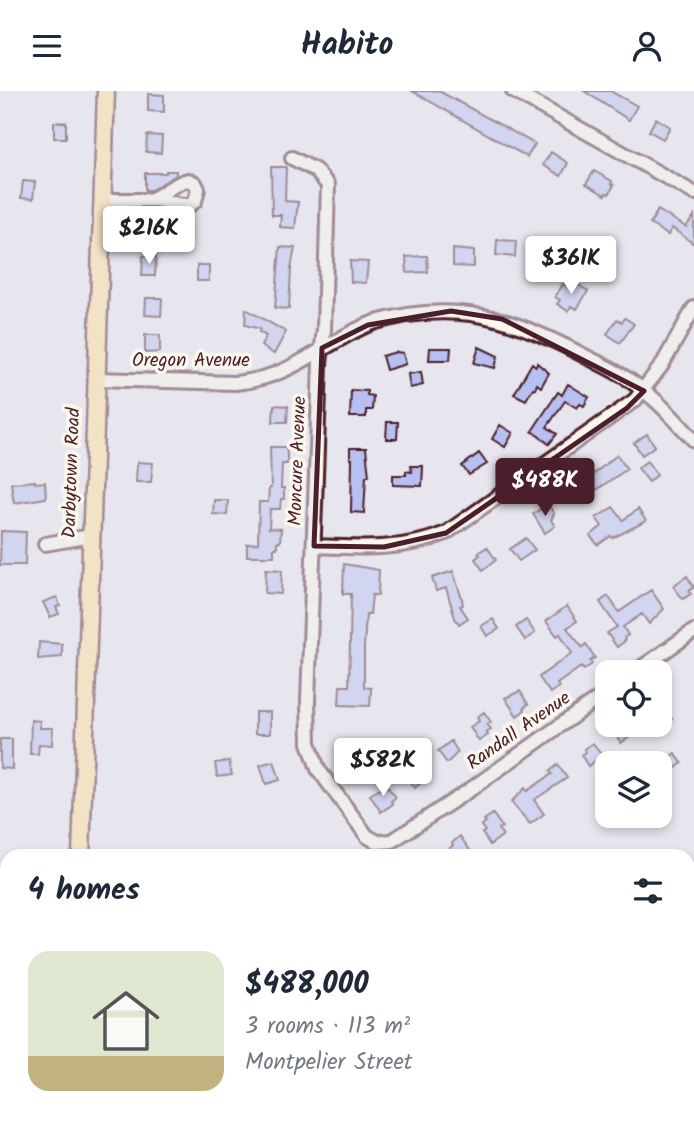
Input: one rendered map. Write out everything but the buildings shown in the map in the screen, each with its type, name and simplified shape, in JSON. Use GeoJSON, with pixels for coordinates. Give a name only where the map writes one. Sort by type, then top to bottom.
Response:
{"type":"FeatureCollection","features":[{"type":"Feature","properties":{"kind":"main road","name":"Darbytown Road"},"geometry":{"type":"LineString","coordinates":[[81,849],[106,91]]}},
{"type":"Feature","properties":{"kind":"street"},"geometry":{"type":"LineString","coordinates":[[513,91],[694,193]]}},
{"type":"Feature","properties":{"kind":"street","name":"Moncure Avenue"},"geometry":{"type":"LineString","coordinates":[[292,158],[314,170],[328,185],[307,701],[309,743],[318,769],[326,781]]}},
{"type":"Feature","properties":{"kind":"street"},"geometry":{"type":"LineString","coordinates":[[102,199],[149,200]]}},
{"type":"Feature","properties":{"kind":"street","name":"Oregon Avenue"},"geometry":{"type":"LineString","coordinates":[[95,379],[235,383],[254,381],[293,367],[322,348],[368,325],[399,317],[451,311],[481,314],[528,328],[625,377],[644,391],[694,440]]}},
{"type":"Feature","properties":{"kind":"street"},"geometry":{"type":"LineString","coordinates":[[314,546],[394,546],[413,544],[446,533],[627,408],[644,391],[693,314]]}},
{"type":"Feature","properties":{"kind":"street"},"geometry":{"type":"LineString","coordinates":[[46,544],[91,536]]}},
{"type":"Feature","properties":{"kind":"street"},"geometry":{"type":"LineString","coordinates":[[652,660],[694,631]]}},
{"type":"Feature","properties":{"kind":"street","name":"Randall Avenue"},"geometry":{"type":"LineString","coordinates":[[326,781],[367,836],[377,842],[392,841],[461,796],[595,701]]}},
{"type":"Feature","properties":{"kind":"highlighted area"},"geometry":{"type":"Polygon","coordinates":[[[451,311],[502,319],[644,391],[627,408],[446,533],[384,547],[314,546],[322,348],[368,325],[451,311]]]}}]}
